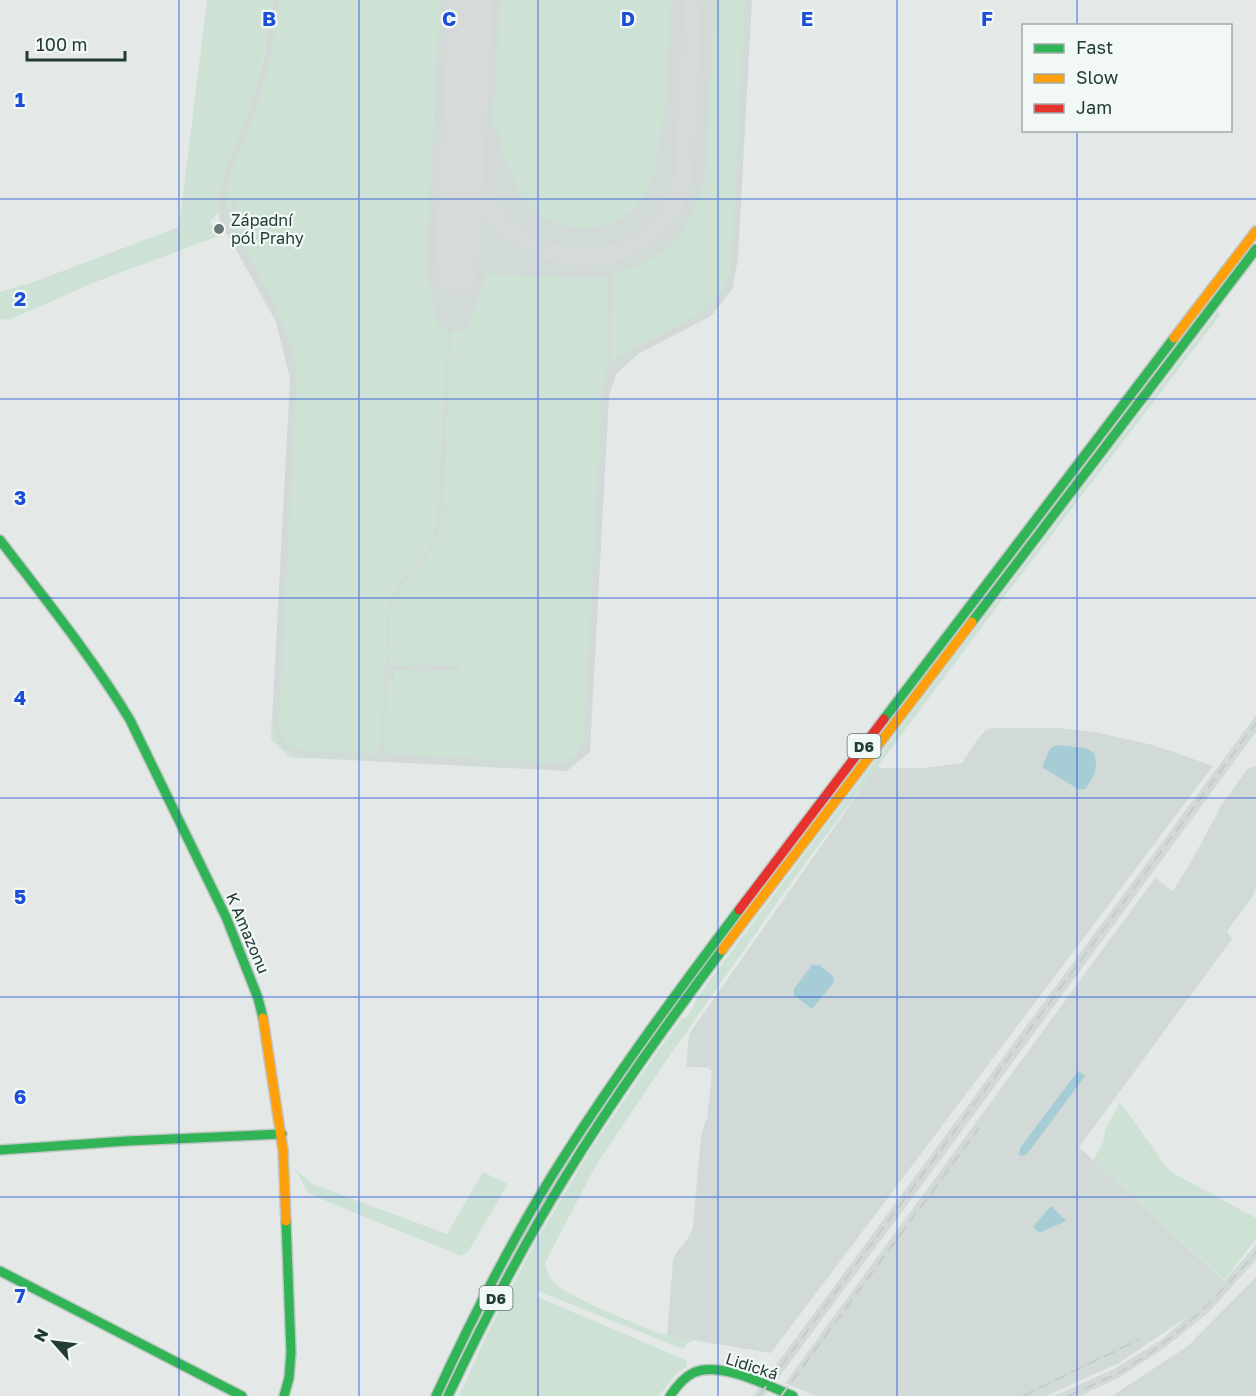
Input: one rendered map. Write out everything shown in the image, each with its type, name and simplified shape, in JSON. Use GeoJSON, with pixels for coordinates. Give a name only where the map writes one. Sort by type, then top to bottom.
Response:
{"type":"FeatureCollection","features":[{"type":"Feature","properties":{"kind":"main road","name":"D6"},"geometry":{"type":"LineString","coordinates":[[436,1396],[516,1237],[552,1176],[633,1054],[965,612],[1256,231]]}},
{"type":"Feature","properties":{"kind":"main road","name":"D6"},"geometry":{"type":"LineString","coordinates":[[448,1396],[519,1254],[583,1148],[647,1053],[1256,249]]}},
{"type":"Feature","properties":{"kind":"main road","name":"K Amazonu"},"geometry":{"type":"LineString","coordinates":[[0,540],[58,616],[130,720],[207,877],[260,1005],[282,1134],[291,1352],[289,1378],[284,1396]]}},
{"type":"Feature","properties":{"kind":"main road"},"geometry":{"type":"LineString","coordinates":[[0,1150],[127,1140],[282,1134]]}},
{"type":"Feature","properties":{"kind":"main road"},"geometry":{"type":"LineString","coordinates":[[0,1271],[242,1396]]}},
{"type":"Feature","properties":{"kind":"main road","name":"Lidická"},"geometry":{"type":"LineString","coordinates":[[670,1396],[685,1378],[702,1370],[721,1370],[793,1396]]}},
{"type":"Feature","properties":{"kind":"shaded area"},"geometry":{"type":"Polygon","coordinates":[[[273,0],[752,0],[738,258],[733,288],[711,316],[638,354],[616,374],[609,396],[590,752],[567,771],[289,757],[271,739],[290,379],[276,322],[219,219],[219,201],[222,178],[257,83],[273,0]]]}},
{"type":"Feature","properties":{"kind":"shaded area"},"geometry":{"type":"Polygon","coordinates":[[[1256,715],[1256,732],[959,1135],[765,1396],[753,1396],[1256,715]]]}},
{"type":"Feature","properties":{"kind":"shaded area"},"geometry":{"type":"Polygon","coordinates":[[[991,728],[1060,728],[1094,732],[1153,745],[1213,766],[771,1353],[667,1336],[673,1260],[693,1227],[700,1146],[707,1118],[712,1071],[708,1068],[686,1067],[689,1034],[878,765],[880,768],[923,768],[962,763],[979,737],[991,728]]]}},
{"type":"Feature","properties":{"kind":"shaded area"},"geometry":{"type":"Polygon","coordinates":[[[1256,766],[1256,888],[1251,899],[1227,931],[1232,939],[1079,1147],[1224,1281],[1256,1245],[1256,1260],[1209,1312],[1166,1347],[1120,1377],[1080,1396],[1054,1396],[1116,1368],[1161,1340],[1187,1317],[1119,1363],[1046,1396],[817,1396],[785,1383],[1155,878],[1173,891],[1221,806],[1247,769],[1256,766]]]}},
{"type":"Feature","properties":{"kind":"shaded area"},"geometry":{"type":"Polygon","coordinates":[[[1256,1277],[1256,1396],[1112,1396],[1188,1346],[1256,1277]]]}},
{"type":"Feature","properties":{"kind":"green space"},"geometry":{"type":"Polygon","coordinates":[[[207,0],[273,0],[256,87],[224,175],[219,213],[210,221],[216,232],[224,230],[227,233],[95,282],[9,320],[0,319],[0,292],[36,281],[179,227],[207,0]]]}},
{"type":"Feature","properties":{"kind":"green space"},"geometry":{"type":"Polygon","coordinates":[[[279,0],[440,0],[426,271],[439,329],[448,329],[438,516],[434,537],[429,548],[397,586],[390,602],[381,744],[379,751],[375,754],[302,750],[286,741],[279,726],[297,373],[293,352],[278,311],[228,213],[239,209],[235,199],[232,201],[233,205],[227,208],[226,190],[230,173],[263,88],[273,44],[279,0]]]}},
{"type":"Feature","properties":{"kind":"green space"},"geometry":{"type":"Polygon","coordinates":[[[500,0],[671,0],[666,100],[654,175],[642,199],[624,216],[613,222],[589,227],[561,225],[548,221],[534,212],[521,195],[508,169],[496,126],[493,125],[500,0]]]}},
{"type":"Feature","properties":{"kind":"green space"},"geometry":{"type":"Polygon","coordinates":[[[715,0],[745,0],[730,269],[724,288],[712,303],[697,315],[611,361],[612,276],[648,260],[675,240],[693,213],[700,195],[705,175],[715,0]]]}},
{"type":"Feature","properties":{"kind":"green space"},"geometry":{"type":"Polygon","coordinates":[[[486,274],[607,277],[608,281],[607,368],[602,394],[584,737],[576,754],[559,763],[388,754],[384,746],[387,681],[394,681],[394,670],[459,671],[459,666],[411,664],[394,667],[388,658],[389,625],[394,601],[402,586],[429,553],[437,537],[447,537],[438,534],[442,508],[448,508],[442,505],[444,478],[450,478],[450,476],[444,476],[445,449],[451,448],[445,446],[446,419],[453,419],[453,417],[447,417],[448,390],[454,390],[454,388],[448,388],[449,361],[456,360],[449,358],[451,331],[468,330],[486,274]]]}},
{"type":"Feature","properties":{"kind":"green space"},"geometry":{"type":"Polygon","coordinates":[[[1218,311],[1220,315],[1011,588],[798,873],[596,1165],[545,1263],[549,1276],[565,1291],[596,1307],[656,1332],[693,1341],[683,1349],[538,1291],[537,1297],[686,1360],[687,1366],[676,1374],[659,1396],[459,1396],[487,1334],[533,1246],[591,1149],[650,1062],[682,1018],[686,1018],[696,999],[825,826],[1218,311]]]}},
{"type":"Feature","properties":{"kind":"green space"},"geometry":{"type":"Polygon","coordinates":[[[272,716],[275,735],[282,747],[294,754],[312,759],[289,757],[271,739],[272,716]]]}},
{"type":"Feature","properties":{"kind":"green space"},"geometry":{"type":"Polygon","coordinates":[[[1120,1102],[1173,1173],[1256,1218],[1256,1239],[1224,1280],[1093,1160],[1103,1143],[1105,1130],[1120,1102]]]}},
{"type":"Feature","properties":{"kind":"green space"},"geometry":{"type":"Polygon","coordinates":[[[295,1169],[312,1184],[447,1234],[483,1172],[508,1184],[468,1252],[461,1256],[309,1194],[295,1169]]]}},
{"type":"Feature","properties":{"kind":"water"},"geometry":{"type":"Polygon","coordinates":[[[1056,745],[1086,748],[1094,753],[1095,772],[1085,789],[1078,789],[1042,767],[1050,749],[1056,745]]]}},
{"type":"Feature","properties":{"kind":"water"},"geometry":{"type":"Polygon","coordinates":[[[812,965],[819,965],[833,976],[834,982],[812,1009],[794,995],[794,989],[812,965]]]}},
{"type":"Feature","properties":{"kind":"water"},"geometry":{"type":"Polygon","coordinates":[[[1078,1071],[1085,1076],[1027,1154],[1022,1156],[1019,1154],[1020,1148],[1078,1071]]]}},
{"type":"Feature","properties":{"kind":"water"},"geometry":{"type":"Polygon","coordinates":[[[1051,1206],[1066,1221],[1039,1233],[1033,1227],[1051,1206]]]}},
{"type":"Feature","properties":{"kind":"taxiway"},"geometry":{"type":"LineString","coordinates":[[468,71],[464,126],[466,154],[473,180],[492,213],[520,237],[552,252],[586,257],[619,252],[648,236],[671,209],[684,171],[693,0]]}},
{"type":"Feature","properties":{"kind":"runway"},"geometry":{"type":"LineString","coordinates":[[456,273],[471,0]]}},
{"type":"Feature","properties":{"kind":"railway"},"geometry":{"type":"LineString","coordinates":[[759,1396],[1256,723]]}},
{"type":"Feature","properties":{"kind":"railway"},"geometry":{"type":"LineString","coordinates":[[781,1396],[979,1128]]}},
{"type":"Feature","properties":{"kind":"railway"},"geometry":{"type":"LineString","coordinates":[[1068,1396],[1118,1373],[1157,1348],[1209,1303],[1256,1252]]}},
{"type":"Feature","properties":{"kind":"railway"},"geometry":{"type":"LineString","coordinates":[[1023,1396],[1140,1339]]}},
{"type":"Feature","properties":{"kind":"traffic: fast"},"geometry":{"type":"LineString","coordinates":[[972,622],[1256,249]]}},
{"type":"Feature","properties":{"kind":"traffic: fast"},"geometry":{"type":"LineString","coordinates":[[884,719],[1174,338]]}},
{"type":"Feature","properties":{"kind":"traffic: fast"},"geometry":{"type":"LineString","coordinates":[[0,540],[84,651],[130,720],[226,917],[258,998],[263,1018]]}},
{"type":"Feature","properties":{"kind":"traffic: fast"},"geometry":{"type":"LineString","coordinates":[[436,1396],[491,1283],[553,1174],[643,1040],[739,910]]}},
{"type":"Feature","properties":{"kind":"traffic: fast"},"geometry":{"type":"LineString","coordinates":[[448,1396],[503,1286],[564,1179],[640,1063],[722,950]]}},
{"type":"Feature","properties":{"kind":"traffic: fast"},"geometry":{"type":"LineString","coordinates":[[0,1150],[282,1134]]}},
{"type":"Feature","properties":{"kind":"traffic: fast"},"geometry":{"type":"LineString","coordinates":[[284,1396],[289,1378],[291,1352],[286,1221]]}},
{"type":"Feature","properties":{"kind":"traffic: fast"},"geometry":{"type":"LineString","coordinates":[[0,1271],[242,1396]]}},
{"type":"Feature","properties":{"kind":"traffic: fast"},"geometry":{"type":"LineString","coordinates":[[670,1396],[689,1375],[704,1370],[716,1370],[743,1376],[793,1396]]}},
{"type":"Feature","properties":{"kind":"traffic: slow"},"geometry":{"type":"LineString","coordinates":[[1174,338],[1256,231]]}},
{"type":"Feature","properties":{"kind":"traffic: slow"},"geometry":{"type":"LineString","coordinates":[[722,950],[972,622]]}},
{"type":"Feature","properties":{"kind":"traffic: slow"},"geometry":{"type":"LineString","coordinates":[[263,1018],[283,1150],[286,1221]]}},
{"type":"Feature","properties":{"kind":"traffic: jam"},"geometry":{"type":"LineString","coordinates":[[739,910],[884,719]]}},
{"type":"Feature","properties":{"kind":"place","name":"Západní pól Prahy"},"geometry":{"type":"Point","coordinates":[219,229]}}]}
